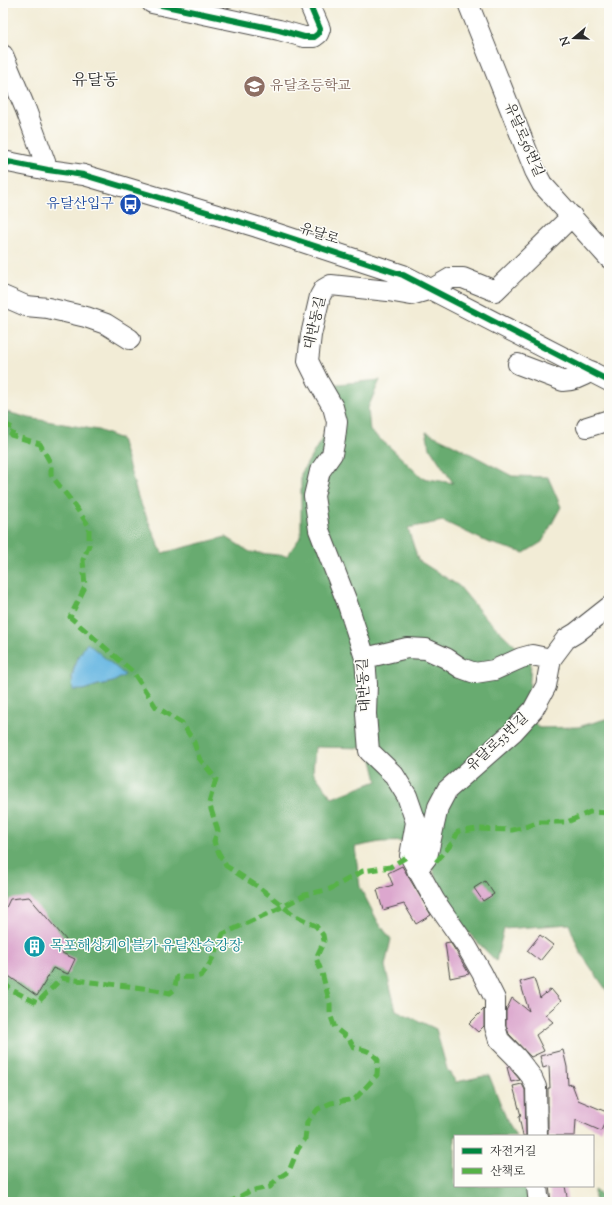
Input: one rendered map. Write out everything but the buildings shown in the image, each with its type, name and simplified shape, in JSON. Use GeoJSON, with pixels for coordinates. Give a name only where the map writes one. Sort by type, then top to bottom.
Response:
{"type":"FeatureCollection","features":[{"type":"Feature","properties":{"kind":"street"},"geometry":{"type":"LineString","coordinates":[[153,3],[279,30],[304,37],[314,37],[318,34],[320,29],[309,3]]}},
{"type":"Feature","properties":{"kind":"street","name":"유달로56번길"},"geometry":{"type":"LineString","coordinates":[[473,8],[535,170],[547,190],[609,258]]}},
{"type":"Feature","properties":{"kind":"street"},"geometry":{"type":"LineString","coordinates":[[3,55],[26,110],[48,170]]}},
{"type":"Feature","properties":{"kind":"street","name":"유달로"},"geometry":{"type":"LineString","coordinates":[[3,161],[48,170],[84,175],[256,227],[403,274],[609,381]]}},
{"type":"Feature","properties":{"kind":"street"},"geometry":{"type":"LineString","coordinates":[[432,289],[451,278],[463,278],[495,291],[572,216]]}},
{"type":"Feature","properties":{"kind":"street","name":"대반동길"},"geometry":{"type":"LineString","coordinates":[[432,289],[411,295],[331,285],[324,289],[320,296],[311,335],[308,361],[333,407],[337,422],[332,454],[320,471],[314,496],[319,530],[347,602],[365,658],[367,684],[366,714],[369,751],[394,775],[407,796],[416,822],[410,855],[435,901],[467,947],[482,973],[494,999],[495,1027],[499,1040],[531,1076],[536,1087],[537,1135]]}},
{"type":"Feature","properties":{"kind":"street"},"geometry":{"type":"LineString","coordinates":[[4,298],[26,306],[48,308],[86,317],[106,324],[130,339]]}},
{"type":"Feature","properties":{"kind":"street"},"geometry":{"type":"LineString","coordinates":[[518,364],[563,381],[570,381],[580,378],[591,371]]}},
{"type":"Feature","properties":{"kind":"street"},"geometry":{"type":"LineString","coordinates":[[587,428],[609,420]]}},
{"type":"Feature","properties":{"kind":"street","name":"유달로53번길"},"geometry":{"type":"LineString","coordinates":[[417,870],[427,857],[438,807],[447,790],[513,732],[533,710],[546,686],[551,659],[566,639],[609,607]]}},
{"type":"Feature","properties":{"kind":"street"},"geometry":{"type":"LineString","coordinates":[[365,658],[407,648],[426,649],[475,674],[494,670],[521,658],[532,655],[551,659]]}},
{"type":"Feature","properties":{"kind":"street"},"geometry":{"type":"LineString","coordinates":[[537,1187],[540,1202]]}},
{"type":"Feature","properties":{"kind":"green space"},"geometry":{"type":"Polygon","coordinates":[[[380,380],[368,408],[370,431],[391,448],[422,478],[453,483],[430,448],[426,432],[512,476],[548,477],[561,507],[542,542],[524,553],[487,542],[443,521],[408,528],[418,560],[459,586],[483,615],[531,661],[528,715],[539,728],[578,727],[609,718],[609,994],[580,952],[569,924],[504,929],[496,961],[449,913],[422,841],[380,842],[355,847],[360,887],[378,922],[391,939],[385,966],[396,1010],[436,1029],[447,1069],[456,1082],[489,1075],[507,1120],[515,1135],[454,1135],[454,1187],[533,1187],[539,1202],[3,1202],[3,411],[29,418],[98,430],[121,439],[138,497],[162,553],[226,537],[250,552],[287,556],[301,536],[301,474],[332,421],[326,385],[380,380]],[[87,644],[76,660],[71,679],[83,690],[113,682],[87,644]],[[315,747],[313,772],[332,798],[377,781],[369,748],[315,747]]]}},
{"type":"Feature","properties":{"kind":"green space"},"geometry":{"type":"Polygon","coordinates":[[[594,1190],[609,1200],[609,1202],[595,1202],[594,1190]]]}},
{"type":"Feature","properties":{"kind":"water"},"geometry":{"type":"Polygon","coordinates":[[[87,643],[125,675],[113,682],[83,690],[73,690],[73,671],[80,654],[87,643]]]}},
{"type":"Feature","properties":{"kind":"marked path"},"geometry":{"type":"LineString","coordinates":[[3,423],[14,429],[11,435],[40,444],[51,464],[51,475],[89,526],[89,545],[83,560],[85,587],[70,617],[133,672],[156,707],[182,723],[194,742],[199,758],[216,779],[209,803],[218,831],[214,841],[216,848],[226,866],[260,888],[294,915],[316,926],[323,935],[324,941],[316,958],[322,973],[330,1004],[330,1014],[335,1028],[349,1039],[354,1048],[368,1051],[378,1060],[377,1075],[355,1099],[331,1103],[318,1109],[307,1122],[305,1139],[298,1149],[289,1171],[277,1179],[270,1187],[250,1191],[230,1202]]}},
{"type":"Feature","properties":{"kind":"marked path"},"geometry":{"type":"LineString","coordinates":[[436,862],[453,842],[458,832],[477,829],[512,830],[539,822],[567,822],[590,812],[609,813]]}},
{"type":"Feature","properties":{"kind":"marked path"},"geometry":{"type":"LineString","coordinates":[[3,981],[10,989],[37,1003],[62,978],[143,988],[170,993],[174,990],[177,977],[200,976],[207,969],[223,934],[305,895],[330,889],[363,871],[390,867],[410,855]]}},
{"type":"Feature","properties":{"kind":"cycle path"},"geometry":{"type":"LineString","coordinates":[[152,3],[279,30],[304,37],[314,37],[318,34],[320,29],[309,3]]}},
{"type":"Feature","properties":{"kind":"cycle path"},"geometry":{"type":"LineString","coordinates":[[3,161],[48,170],[84,175],[257,227],[403,275],[609,381]]}},
{"type":"Feature","properties":{"kind":"place","name":"유달초등학교"},"geometry":{"type":"Point","coordinates":[255,87]}},
{"type":"Feature","properties":{"kind":"place","name":"유달산입구"},"geometry":{"type":"Point","coordinates":[130,205]}},
{"type":"Feature","properties":{"kind":"place","name":"목포해상케이블카 유달산승강장"},"geometry":{"type":"Point","coordinates":[34,947]}},
{"type":"Feature","properties":{"kind":"district","name":"유달동"},"geometry":{"type":"Point","coordinates":[95,81]}}]}
